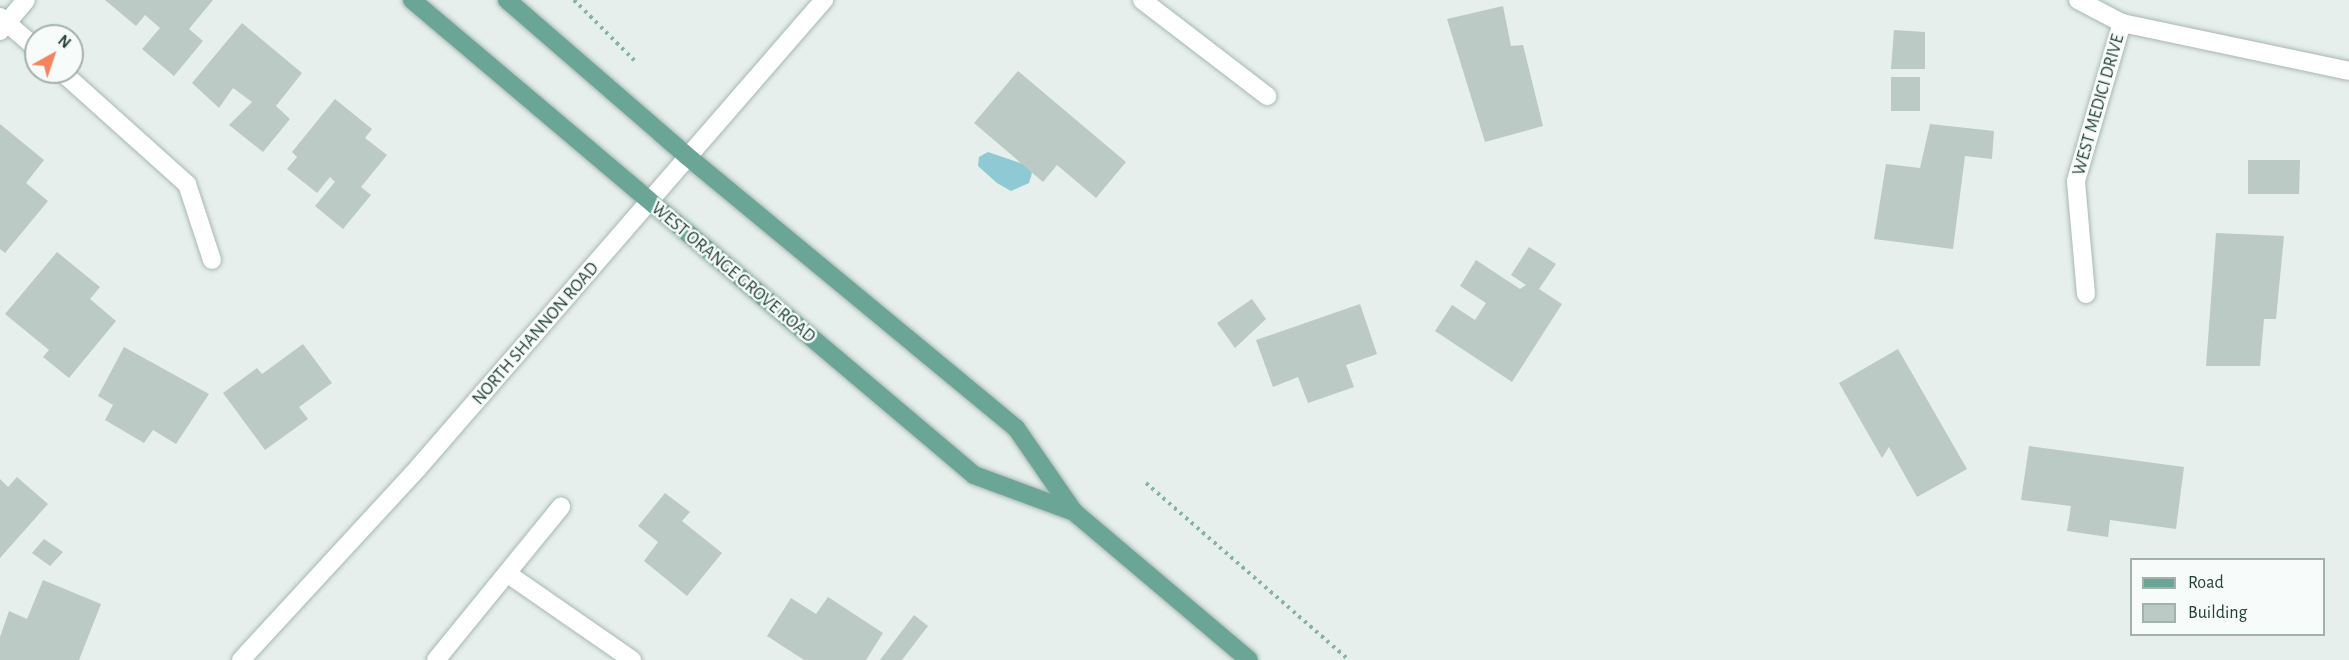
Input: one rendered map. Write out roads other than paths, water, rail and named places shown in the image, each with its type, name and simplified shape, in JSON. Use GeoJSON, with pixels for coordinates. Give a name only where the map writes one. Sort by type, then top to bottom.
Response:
{"type":"FeatureCollection","features":[{"type":"Feature","properties":{"kind":"main road","name":"WEST ORANGE GROVE ROAD"},"geometry":{"type":"LineString","coordinates":[[412,0],[647,201],[974,475],[1074,512]]}},
{"type":"Feature","properties":{"kind":"main road","name":"WEST ORANGE GROVE ROAD"},"geometry":{"type":"LineString","coordinates":[[507,0],[687,156],[1016,428],[1074,512],[1249,660]]}},
{"type":"Feature","properties":{"kind":"street"},"geometry":{"type":"LineString","coordinates":[[24,40],[2,24],[26,0]]}},
{"type":"Feature","properties":{"kind":"street","name":"NORTH SHANNON ROAD"},"geometry":{"type":"LineString","coordinates":[[241,660],[441,442],[586,278],[647,201],[824,0]]}},
{"type":"Feature","properties":{"kind":"street"},"geometry":{"type":"LineString","coordinates":[[1142,0],[1267,96]]}},
{"type":"Feature","properties":{"kind":"street","name":"WEST MEDICI DRIVE"},"geometry":{"type":"LineString","coordinates":[[2078,0],[2122,23],[2349,71]]}},
{"type":"Feature","properties":{"kind":"street","name":"WEST MEDICI DRIVE"},"geometry":{"type":"LineString","coordinates":[[2086,294],[2076,181],[2122,23]]}},
{"type":"Feature","properties":{"kind":"street"},"geometry":{"type":"LineString","coordinates":[[75,84],[187,184],[212,260]]}},
{"type":"Feature","properties":{"kind":"street"},"geometry":{"type":"LineString","coordinates":[[436,660],[561,507]]}},
{"type":"Feature","properties":{"kind":"street"},"geometry":{"type":"LineString","coordinates":[[508,574],[632,660]]}},
{"type":"Feature","properties":{"kind":"water"},"geometry":{"type":"Polygon","coordinates":[[[988,152],[1026,165],[1032,173],[1029,183],[1011,191],[997,183],[978,166],[979,157],[988,152]]]}}]}
